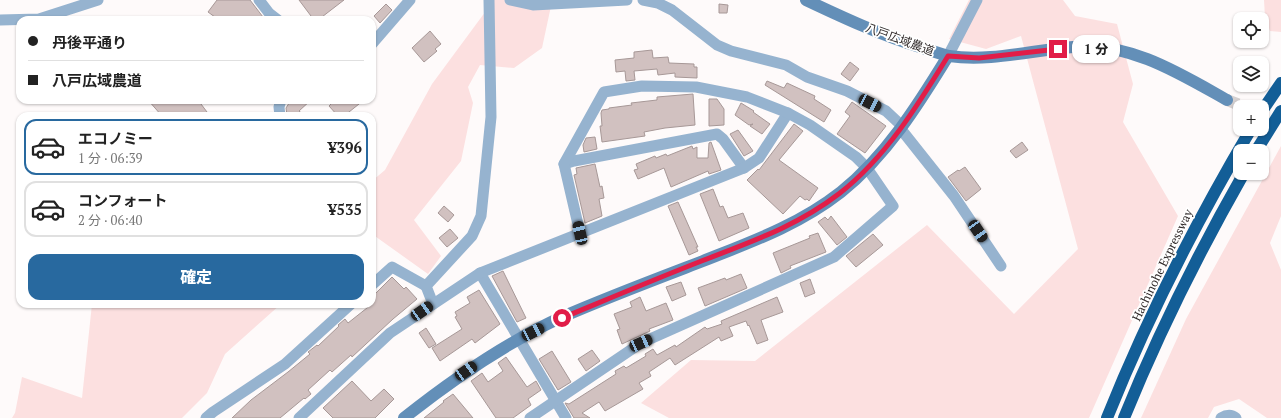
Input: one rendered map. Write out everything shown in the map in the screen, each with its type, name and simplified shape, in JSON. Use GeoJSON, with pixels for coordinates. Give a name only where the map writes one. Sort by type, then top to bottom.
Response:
{"type":"FeatureCollection","features":[{"type":"Feature","properties":{"kind":"highway"},"geometry":{"type":"LineString","coordinates":[[1269,101],[1281,83]]}},
{"type":"Feature","properties":{"kind":"highway"},"geometry":{"type":"LineString","coordinates":[[1260,144],[1281,111]]}},
{"type":"Feature","properties":{"kind":"highway","name":"Hachinohe Expressway"},"geometry":{"type":"LineString","coordinates":[[1107,418],[1123,379],[1174,268],[1215,190],[1247,136]]}},
{"type":"Feature","properties":{"kind":"highway"},"geometry":{"type":"LineString","coordinates":[[1124,418],[1183,289],[1226,204],[1240,180]]}},
{"type":"Feature","properties":{"kind":"street"},"geometry":{"type":"LineString","coordinates":[[48,16],[98,0]]}},
{"type":"Feature","properties":{"kind":"street"},"geometry":{"type":"LineString","coordinates":[[259,0],[274,16]]}},
{"type":"Feature","properties":{"kind":"street"},"geometry":{"type":"LineString","coordinates":[[376,39],[410,0]]}},
{"type":"Feature","properties":{"kind":"street"},"geometry":{"type":"LineString","coordinates":[[426,286],[472,236],[481,216],[491,117],[489,0]]}},
{"type":"Feature","properties":{"kind":"street"},"geometry":{"type":"LineString","coordinates":[[510,0],[533,5],[627,0]]}},
{"type":"Feature","properties":{"kind":"street"},"geometry":{"type":"LineString","coordinates":[[643,0],[658,3],[672,10],[717,44],[731,51],[786,65],[807,76],[847,91],[886,111],[901,127],[954,196],[1001,266]]}},
{"type":"Feature","properties":{"kind":"street","name":"八戸広域農道"},"geometry":{"type":"LineString","coordinates":[[806,0],[856,23],[908,44],[948,56],[979,58],[1074,47],[1103,47],[1131,53],[1172,70],[1227,100]]}},
{"type":"Feature","properties":{"kind":"street"},"geometry":{"type":"LineString","coordinates":[[404,418],[435,393],[477,364],[519,339],[562,318],[774,234],[815,211],[841,192],[867,168],[901,127],[923,96],[948,56],[977,0]]}},
{"type":"Feature","properties":{"kind":"street"},"geometry":{"type":"LineString","coordinates":[[0,20],[16,20]]}},
{"type":"Feature","properties":{"kind":"street"},"geometry":{"type":"LineString","coordinates":[[530,418],[641,343],[834,257],[893,206],[867,168],[856,157],[816,129],[788,114],[748,98],[696,86],[642,86],[604,92],[564,164],[580,233]]}},
{"type":"Feature","properties":{"kind":"street"},"geometry":{"type":"LineString","coordinates":[[299,418],[390,333],[480,273],[744,168],[759,158],[788,114]]}},
{"type":"Feature","properties":{"kind":"street"},"geometry":{"type":"LineString","coordinates":[[564,164],[717,134],[723,139],[744,168]]}},
{"type":"Feature","properties":{"kind":"street"},"geometry":{"type":"LineString","coordinates":[[376,281],[392,267],[426,286],[433,304]]}},
{"type":"Feature","properties":{"kind":"street"},"geometry":{"type":"LineString","coordinates":[[480,273],[566,418]]}},
{"type":"Feature","properties":{"kind":"street"},"geometry":{"type":"LineString","coordinates":[[206,418],[285,364],[347,308]]}},
{"type":"Feature","properties":{"kind":"street"},"geometry":{"type":"LineString","coordinates":[[1221,418],[1228,415],[1233,415],[1236,418]]}},
{"type":"Feature","properties":{"kind":"shaded area"},"geometry":{"type":"Polygon","coordinates":[[[494,0],[530,0],[551,6],[542,48],[514,68],[480,65],[468,87],[473,103],[461,161],[414,220],[441,256],[428,274],[376,237],[376,178],[385,170],[432,84],[494,0]]]}},
{"type":"Feature","properties":{"kind":"shaded area"},"geometry":{"type":"Polygon","coordinates":[[[969,0],[1063,0],[1075,16],[1117,24],[1133,84],[1123,122],[1178,216],[1089,418],[669,418],[641,403],[691,360],[755,361],[927,225],[1014,314],[1078,249],[1021,36],[986,49],[949,39],[969,0]]]}},
{"type":"Feature","properties":{"kind":"shaded area"},"geometry":{"type":"Polygon","coordinates":[[[1264,0],[1281,0],[1281,32],[1270,31],[1269,12],[1265,12],[1264,0]]]}},
{"type":"Feature","properties":{"kind":"shaded area"},"geometry":{"type":"Polygon","coordinates":[[[1281,146],[1281,216],[1270,243],[1281,270],[1281,418],[1267,418],[1239,399],[1214,407],[1208,418],[1141,418],[1186,319],[1262,180],[1269,180],[1269,168],[1281,146]]]}},
{"type":"Feature","properties":{"kind":"shaded area"},"geometry":{"type":"Polygon","coordinates":[[[92,308],[277,308],[225,354],[207,393],[182,418],[12,418],[15,413],[22,377],[82,398],[92,308]]]}},
{"type":"Feature","properties":{"kind":"building"},"geometry":{"type":"Polygon","coordinates":[[[217,0],[250,0],[262,16],[214,16],[208,12],[217,0]]]}},
{"type":"Feature","properties":{"kind":"building"},"geometry":{"type":"Polygon","coordinates":[[[299,0],[344,0],[323,16],[311,16],[299,0]]]}},
{"type":"Feature","properties":{"kind":"building"},"geometry":{"type":"Polygon","coordinates":[[[386,4],[392,10],[380,23],[376,16],[374,16],[386,4]]]}},
{"type":"Feature","properties":{"kind":"building"},"geometry":{"type":"Polygon","coordinates":[[[719,4],[728,5],[727,13],[719,13],[719,4]]]}},
{"type":"Feature","properties":{"kind":"building"},"geometry":{"type":"Polygon","coordinates":[[[430,31],[441,44],[435,49],[437,51],[424,62],[412,48],[430,31]]]}},
{"type":"Feature","properties":{"kind":"building"},"geometry":{"type":"Polygon","coordinates":[[[652,50],[653,58],[668,57],[669,63],[694,64],[694,67],[697,67],[697,78],[675,77],[675,73],[658,75],[657,69],[634,71],[635,80],[626,81],[625,71],[616,72],[615,60],[634,58],[634,52],[652,50]]]}},
{"type":"Feature","properties":{"kind":"building"},"geometry":{"type":"Polygon","coordinates":[[[850,62],[859,69],[850,81],[841,74],[850,62]]]}},
{"type":"Feature","properties":{"kind":"building"},"geometry":{"type":"Polygon","coordinates":[[[767,81],[784,88],[787,83],[815,96],[814,99],[831,110],[824,122],[765,85],[767,81]]]}},
{"type":"Feature","properties":{"kind":"building"},"geometry":{"type":"Polygon","coordinates":[[[693,94],[695,125],[665,128],[644,132],[645,136],[602,142],[600,126],[602,126],[602,110],[632,105],[631,103],[657,100],[657,97],[693,94]]]}},
{"type":"Feature","properties":{"kind":"building"},"geometry":{"type":"Polygon","coordinates":[[[709,99],[717,99],[724,109],[724,125],[709,126],[709,99]]]}},
{"type":"Feature","properties":{"kind":"building"},"geometry":{"type":"Polygon","coordinates":[[[852,102],[886,126],[865,153],[837,134],[850,116],[845,112],[852,102]]]}},
{"type":"Feature","properties":{"kind":"building"},"geometry":{"type":"Polygon","coordinates":[[[741,103],[770,124],[762,134],[750,126],[753,124],[749,125],[735,115],[741,103]]]}},
{"type":"Feature","properties":{"kind":"building"},"geometry":{"type":"Polygon","coordinates":[[[152,104],[201,104],[207,112],[158,112],[152,104]]]}},
{"type":"Feature","properties":{"kind":"building"},"geometry":{"type":"Polygon","coordinates":[[[288,104],[307,104],[299,111],[300,112],[287,112],[286,108],[288,104]]]}},
{"type":"Feature","properties":{"kind":"building"},"geometry":{"type":"Polygon","coordinates":[[[331,104],[359,104],[349,112],[334,112],[329,106],[331,104]]]}},
{"type":"Feature","properties":{"kind":"building"},"geometry":{"type":"Polygon","coordinates":[[[794,124],[803,131],[779,160],[818,188],[809,201],[800,196],[783,214],[747,180],[758,169],[759,170],[794,124]]]}},
{"type":"Feature","properties":{"kind":"building"},"geometry":{"type":"Polygon","coordinates":[[[738,130],[753,151],[744,156],[730,134],[738,130]]]}},
{"type":"Feature","properties":{"kind":"building"},"geometry":{"type":"Polygon","coordinates":[[[595,137],[597,149],[584,152],[583,145],[586,138],[595,137]]]}},
{"type":"Feature","properties":{"kind":"building"},"geometry":{"type":"Polygon","coordinates":[[[711,142],[721,170],[709,174],[708,171],[671,187],[664,168],[638,179],[634,170],[638,169],[636,164],[655,156],[656,158],[666,154],[667,156],[692,146],[693,149],[697,147],[697,158],[708,158],[709,143],[711,142]]]}},
{"type":"Feature","properties":{"kind":"building"},"geometry":{"type":"Polygon","coordinates":[[[1022,142],[1028,150],[1016,158],[1010,151],[1022,142]]]}},
{"type":"Feature","properties":{"kind":"building"},"geometry":{"type":"Polygon","coordinates":[[[595,164],[604,198],[599,199],[602,216],[585,223],[574,175],[577,174],[576,168],[595,164]]]}},
{"type":"Feature","properties":{"kind":"building"},"geometry":{"type":"Polygon","coordinates":[[[965,167],[981,189],[966,201],[948,177],[965,167]]]}},
{"type":"Feature","properties":{"kind":"building"},"geometry":{"type":"Polygon","coordinates":[[[713,189],[720,207],[723,206],[728,218],[743,213],[749,228],[719,241],[700,194],[713,189]]]}},
{"type":"Feature","properties":{"kind":"building"},"geometry":{"type":"Polygon","coordinates":[[[678,202],[698,247],[696,247],[698,251],[689,255],[668,206],[678,202]]]}},
{"type":"Feature","properties":{"kind":"building"},"geometry":{"type":"Polygon","coordinates":[[[444,206],[454,215],[448,222],[438,213],[444,206]]]}},
{"type":"Feature","properties":{"kind":"building"},"geometry":{"type":"Polygon","coordinates":[[[831,216],[847,237],[837,245],[818,222],[825,217],[828,220],[831,216]]]}},
{"type":"Feature","properties":{"kind":"building"},"geometry":{"type":"Polygon","coordinates":[[[450,229],[458,238],[447,247],[439,238],[450,229]]]}},
{"type":"Feature","properties":{"kind":"building"},"geometry":{"type":"Polygon","coordinates":[[[818,233],[826,252],[790,266],[791,268],[781,273],[773,253],[810,238],[809,236],[818,233]]]}},
{"type":"Feature","properties":{"kind":"building"},"geometry":{"type":"Polygon","coordinates":[[[873,234],[883,245],[856,267],[846,256],[873,234]]]}},
{"type":"Feature","properties":{"kind":"building"},"geometry":{"type":"Polygon","coordinates":[[[503,271],[526,318],[517,322],[492,276],[503,271]]]}},
{"type":"Feature","properties":{"kind":"building"},"geometry":{"type":"Polygon","coordinates":[[[741,274],[747,288],[705,306],[698,288],[741,274]]]}},
{"type":"Feature","properties":{"kind":"building"},"geometry":{"type":"Polygon","coordinates":[[[392,277],[404,289],[406,287],[417,299],[352,357],[351,355],[332,372],[330,370],[308,390],[311,394],[280,418],[232,418],[251,400],[310,354],[308,352],[317,345],[318,346],[345,319],[348,323],[367,308],[376,308],[376,293],[392,277]]]}},
{"type":"Feature","properties":{"kind":"building"},"geometry":{"type":"Polygon","coordinates":[[[810,279],[815,293],[805,297],[800,283],[810,279]]]}},
{"type":"Feature","properties":{"kind":"building"},"geometry":{"type":"Polygon","coordinates":[[[681,282],[686,295],[672,301],[666,287],[681,282]]]}},
{"type":"Feature","properties":{"kind":"building"},"geometry":{"type":"Polygon","coordinates":[[[479,290],[500,324],[475,343],[472,339],[440,361],[432,348],[462,329],[455,317],[457,316],[455,312],[470,303],[467,297],[479,290]]]}},
{"type":"Feature","properties":{"kind":"building"},"geometry":{"type":"Polygon","coordinates":[[[640,297],[646,311],[666,303],[673,320],[649,329],[650,331],[622,344],[617,330],[620,329],[614,314],[632,307],[630,302],[640,297]]]}},
{"type":"Feature","properties":{"kind":"building"},"geometry":{"type":"Polygon","coordinates":[[[777,297],[783,312],[761,320],[768,340],[757,344],[746,321],[729,327],[733,336],[721,341],[719,337],[675,365],[670,358],[649,372],[651,376],[639,383],[643,389],[605,411],[599,402],[582,413],[590,418],[574,418],[565,403],[569,404],[616,374],[615,371],[624,366],[626,368],[646,356],[645,354],[653,349],[657,355],[675,345],[676,347],[705,327],[707,329],[722,324],[721,321],[777,297]]]}},
{"type":"Feature","properties":{"kind":"building"},"geometry":{"type":"Polygon","coordinates":[[[426,328],[436,344],[429,348],[419,333],[426,328]]]}},
{"type":"Feature","properties":{"kind":"building"},"geometry":{"type":"Polygon","coordinates":[[[592,350],[600,361],[586,371],[578,359],[592,350]]]}},
{"type":"Feature","properties":{"kind":"building"},"geometry":{"type":"Polygon","coordinates":[[[552,351],[571,382],[558,390],[539,359],[552,351]]]}},
{"type":"Feature","properties":{"kind":"building"},"geometry":{"type":"Polygon","coordinates":[[[506,357],[527,387],[536,381],[541,390],[528,399],[531,405],[513,418],[496,418],[471,381],[482,373],[488,382],[503,371],[498,363],[506,357]]]}},
{"type":"Feature","properties":{"kind":"building"},"geometry":{"type":"Polygon","coordinates":[[[352,381],[371,401],[384,389],[394,399],[375,418],[333,418],[323,408],[352,381]]]}},
{"type":"Feature","properties":{"kind":"building"},"geometry":{"type":"Polygon","coordinates":[[[453,394],[473,418],[424,418],[444,402],[443,401],[453,394]]]}},
{"type":"Feature","properties":{"kind":"tunnel"},"geometry":{"type":"LineString","coordinates":[[1227,100],[1233,102]]}},
{"type":"Feature","properties":{"kind":"route"},"geometry":{"type":"LineString","coordinates":[[562,318],[774,234],[809,215],[841,192],[867,168],[900,128],[923,96],[948,56],[979,58],[1058,49]]}}]}
